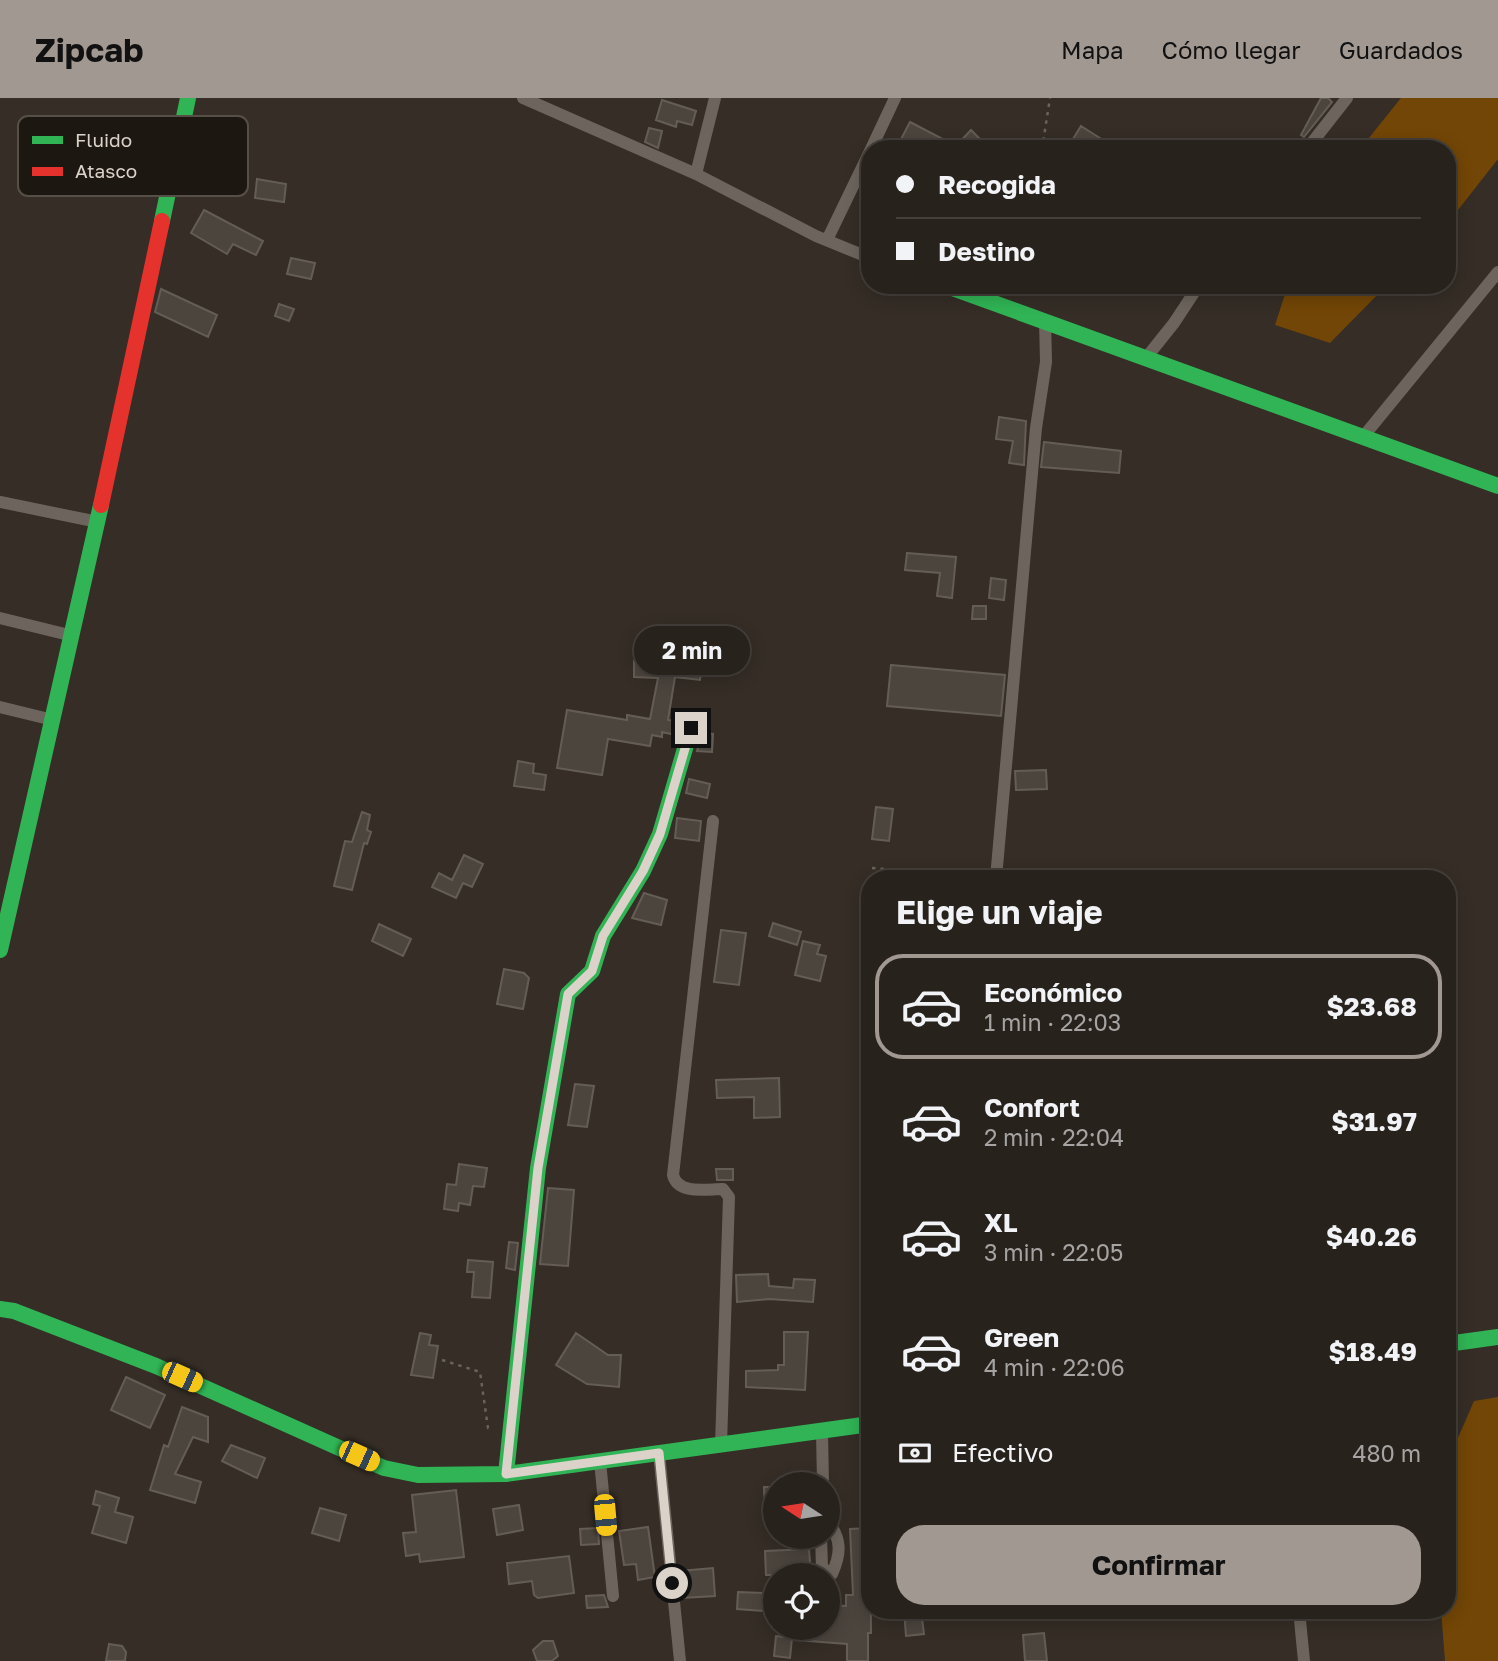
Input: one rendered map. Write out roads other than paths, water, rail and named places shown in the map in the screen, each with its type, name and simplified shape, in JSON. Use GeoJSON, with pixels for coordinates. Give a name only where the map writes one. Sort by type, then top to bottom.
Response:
{"type":"FeatureCollection","features":[{"type":"Feature","properties":{"kind":"street"},"geometry":{"type":"LineString","coordinates":[[184,116],[188,98]]}},
{"type":"Feature","properties":{"kind":"street"},"geometry":{"type":"LineString","coordinates":[[523,98],[696,174],[861,254]]}},
{"type":"Feature","properties":{"kind":"street"},"geometry":{"type":"LineString","coordinates":[[696,174],[715,98]]}},
{"type":"Feature","properties":{"kind":"street"},"geometry":{"type":"LineString","coordinates":[[875,140],[895,98]]}},
{"type":"Feature","properties":{"kind":"street"},"geometry":{"type":"LineString","coordinates":[[1314,140],[1347,98]]}},
{"type":"Feature","properties":{"kind":"street"},"geometry":{"type":"LineString","coordinates":[[827,240],[861,169]]}},
{"type":"Feature","properties":{"kind":"street"},"geometry":{"type":"LineString","coordinates":[[0,950],[73,636],[167,196]]}},
{"type":"Feature","properties":{"kind":"street"},"geometry":{"type":"LineString","coordinates":[[1363,437],[1498,272]]}},
{"type":"Feature","properties":{"kind":"street"},"geometry":{"type":"LineString","coordinates":[[970,294],[1498,486]]}},
{"type":"Feature","properties":{"kind":"street"},"geometry":{"type":"LineString","coordinates":[[1146,358],[1193,294]]}},
{"type":"Feature","properties":{"kind":"street"},"geometry":{"type":"LineString","coordinates":[[997,870],[1036,428],[1046,362],[1045,320]]}},
{"type":"Feature","properties":{"kind":"street"},"geometry":{"type":"LineString","coordinates":[[0,502],[98,522]]}},
{"type":"Feature","properties":{"kind":"street"},"geometry":{"type":"LineString","coordinates":[[0,618],[73,636]]}},
{"type":"Feature","properties":{"kind":"street"},"geometry":{"type":"LineString","coordinates":[[0,707],[53,720]]}},
{"type":"Feature","properties":{"kind":"street"},"geometry":{"type":"LineString","coordinates":[[506,1474],[538,1168],[568,994],[592,971],[603,936],[643,871],[660,834],[691,728]]}},
{"type":"Feature","properties":{"kind":"street"},"geometry":{"type":"LineString","coordinates":[[713,821],[673,1175],[675,1183],[681,1188],[723,1189],[729,1197],[721,1445]]}},
{"type":"Feature","properties":{"kind":"street"},"geometry":{"type":"LineString","coordinates":[[0,1309],[14,1311],[156,1366],[384,1468],[418,1475],[506,1474],[861,1425]]}},
{"type":"Feature","properties":{"kind":"street"},"geometry":{"type":"LineString","coordinates":[[1456,1343],[1498,1337]]}},
{"type":"Feature","properties":{"kind":"street"},"geometry":{"type":"LineString","coordinates":[[822,1430],[822,1472]]}},
{"type":"Feature","properties":{"kind":"street"},"geometry":{"type":"LineString","coordinates":[[659,1453],[680,1661]]}},
{"type":"Feature","properties":{"kind":"street"},"geometry":{"type":"LineString","coordinates":[[600,1461],[613,1596]]}},
{"type":"Feature","properties":{"kind":"street"},"geometry":{"type":"LineString","coordinates":[[821,1549],[822,1568],[832,1574],[841,1553],[840,1549]]}},
{"type":"Feature","properties":{"kind":"street"},"geometry":{"type":"LineString","coordinates":[[1299,1619],[1304,1661]]}}]}
